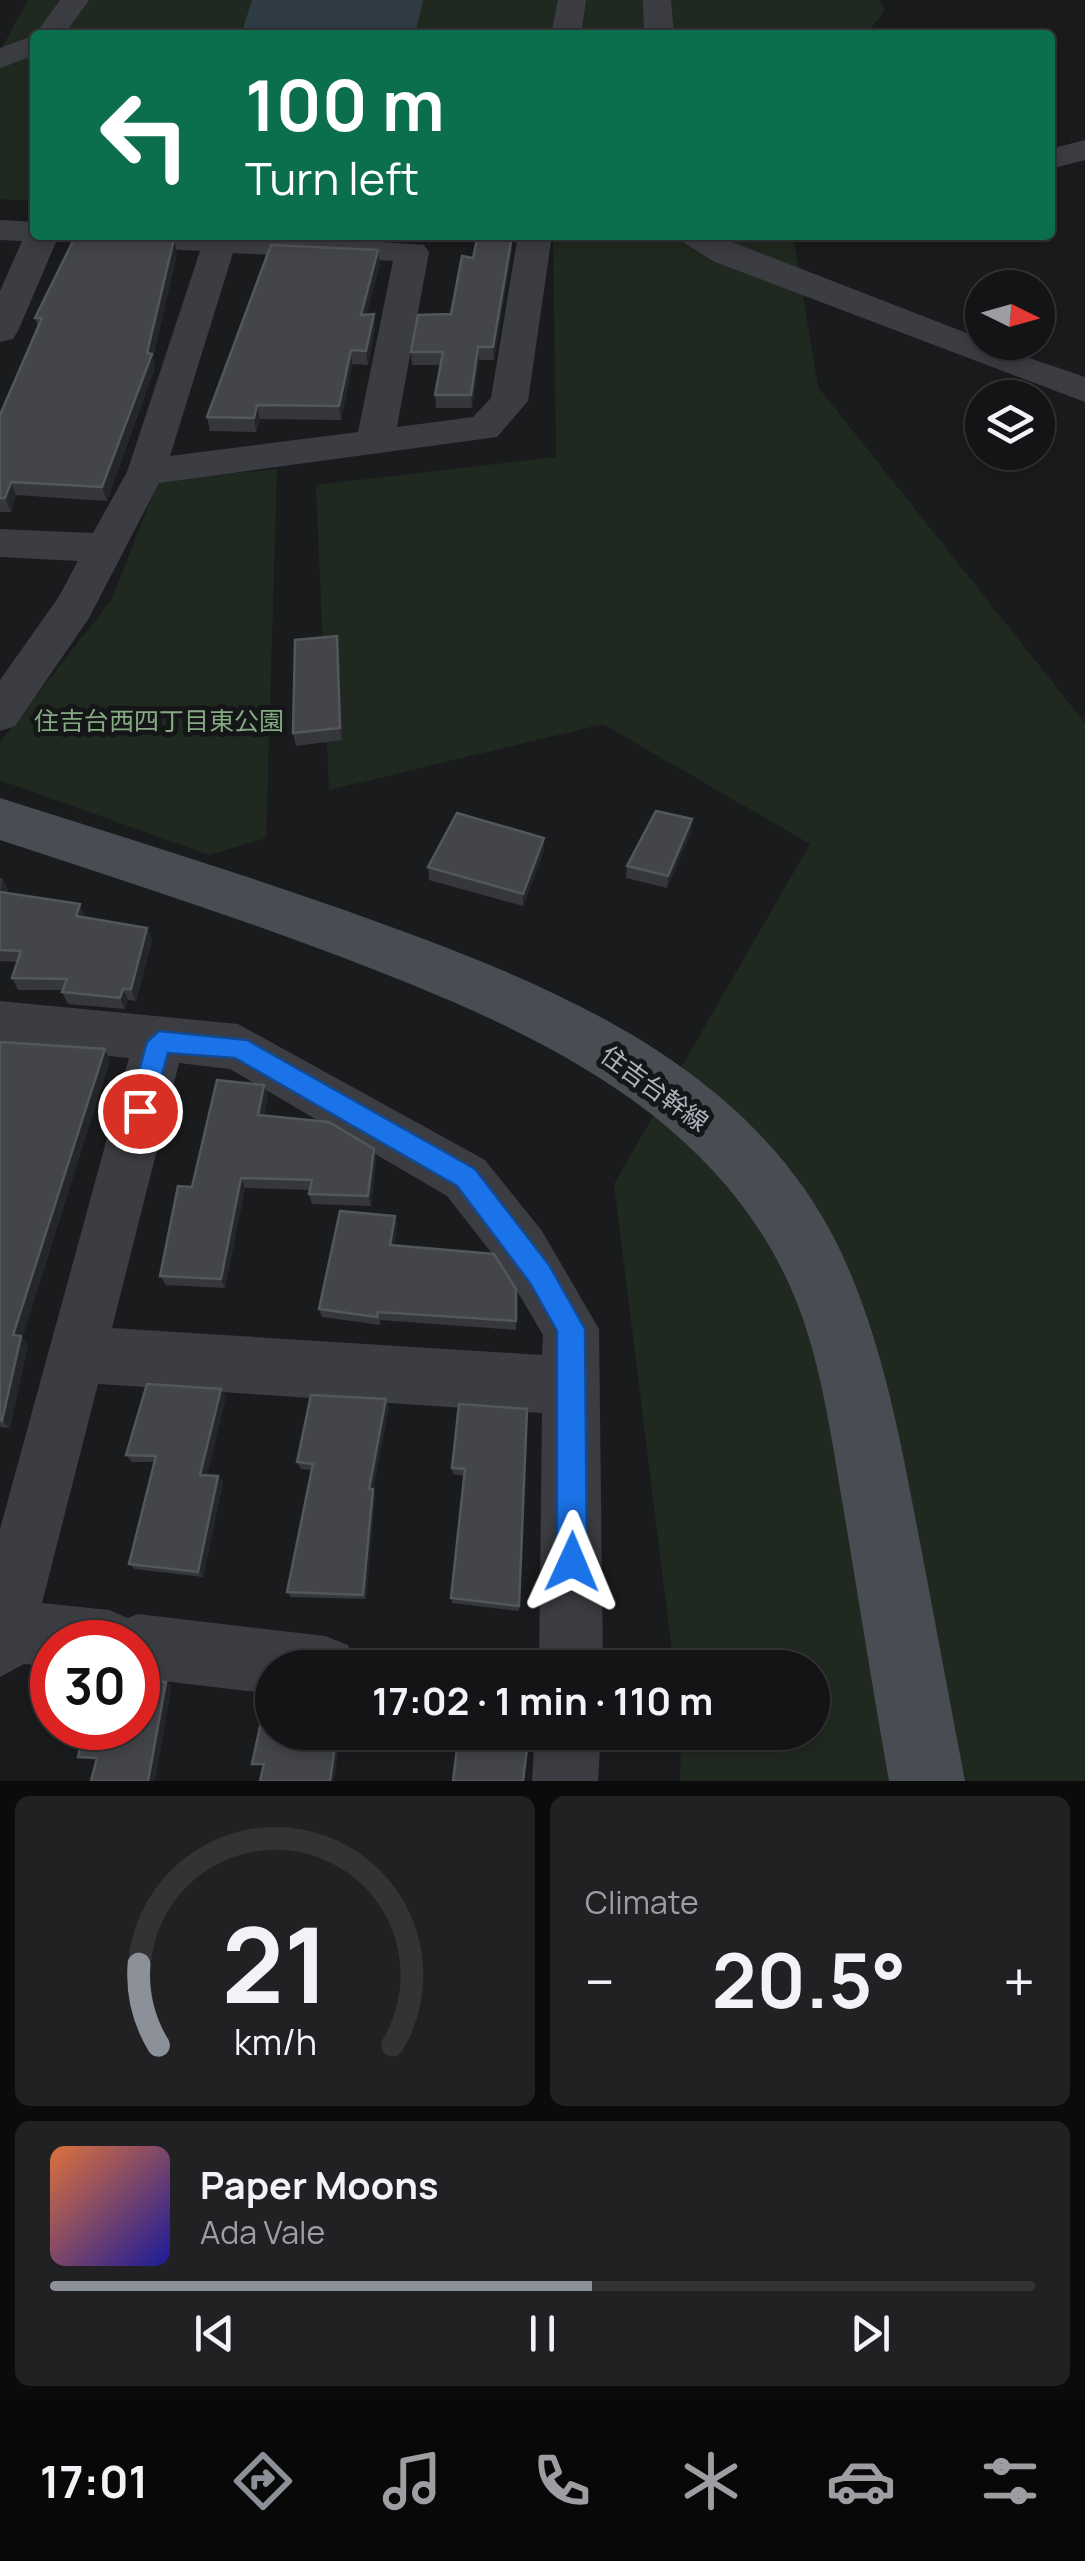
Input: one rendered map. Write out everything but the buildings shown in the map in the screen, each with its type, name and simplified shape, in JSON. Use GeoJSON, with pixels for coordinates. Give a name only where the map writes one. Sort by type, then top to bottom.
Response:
{"type":"FeatureCollection","features":[{"type":"Feature","properties":{"kind":"street"},"geometry":{"type":"LineString","coordinates":[[53,30],[75,0]]}},
{"type":"Feature","properties":{"kind":"street"},"geometry":{"type":"LineString","coordinates":[[567,30],[572,0]]}},
{"type":"Feature","properties":{"kind":"street"},"geometry":{"type":"LineString","coordinates":[[657,0],[658,30]]}},
{"type":"Feature","properties":{"kind":"street"},"geometry":{"type":"LineString","coordinates":[[0,59],[30,46]]}},
{"type":"Feature","properties":{"kind":"street"},"geometry":{"type":"LineString","coordinates":[[1055,158],[1085,150]]}},
{"type":"Feature","properties":{"kind":"street"},"geometry":{"type":"LineString","coordinates":[[0,230],[30,233]]}},
{"type":"Feature","properties":{"kind":"street"},"geometry":{"type":"LineString","coordinates":[[0,331],[36,240]]}},
{"type":"Feature","properties":{"kind":"street"},"geometry":{"type":"LineString","coordinates":[[184,240],[412,252],[375,443]]}},
{"type":"Feature","properties":{"kind":"street"},"geometry":{"type":"LineString","coordinates":[[146,472],[464,433],[496,420],[509,401],[534,240]]}},
{"type":"Feature","properties":{"kind":"street"},"geometry":{"type":"LineString","coordinates":[[698,240],[727,255],[1085,390]]}},
{"type":"Feature","properties":{"kind":"street"},"geometry":{"type":"LineString","coordinates":[[0,714],[108,548],[146,472],[220,242]]}},
{"type":"Feature","properties":{"kind":"street"},"geometry":{"type":"LineString","coordinates":[[0,542],[108,548]]}},
{"type":"Feature","properties":{"kind":"street","name":"住吉台幹線"},"geometry":{"type":"LineString","coordinates":[[0,820],[266,905],[449,973],[541,1015],[623,1059],[696,1112],[764,1180],[816,1268],[850,1360],[927,1781]]}},
{"type":"Feature","properties":{"kind":"street"},"geometry":{"type":"LineString","coordinates":[[0,1024],[238,1047],[466,1178],[556,1298],[571,1329],[574,1386],[570,1650]]}},
{"type":"Feature","properties":{"kind":"street"},"geometry":{"type":"LineString","coordinates":[[30,1639],[2,1638],[159,1042]]}},
{"type":"Feature","properties":{"kind":"street"},"geometry":{"type":"LineString","coordinates":[[75,1354],[574,1386]]}},
{"type":"Feature","properties":{"kind":"street"},"geometry":{"type":"LineString","coordinates":[[160,1649],[255,1660]]}},
{"type":"Feature","properties":{"kind":"street"},"geometry":{"type":"LineString","coordinates":[[565,1781],[567,1750]]}},
{"type":"Feature","properties":{"kind":"green space"},"geometry":{"type":"Polygon","coordinates":[[[28,0],[879,0],[885,10],[870,30],[30,30],[30,201],[0,199],[0,51],[28,0]]]}},
{"type":"Feature","properties":{"kind":"green space"},"geometry":{"type":"Polygon","coordinates":[[[553,240],[794,240],[818,387],[1085,723],[1085,1781],[680,1781],[681,1750],[830,1750],[830,1650],[672,1650],[614,1184],[810,844],[603,724],[329,790],[316,485],[556,457],[553,240]]]}},
{"type":"Feature","properties":{"kind":"green space","name":"住吉台西四丁目東公園"},"geometry":{"type":"Polygon","coordinates":[[[277,469],[266,838],[209,855],[0,780],[0,742],[112,599],[158,481],[277,469]]]}},
{"type":"Feature","properties":{"kind":"shaded area"},"geometry":{"type":"Polygon","coordinates":[[[252,0],[423,0],[416,30],[243,30],[252,0]]]}},
{"type":"Feature","properties":{"kind":"route"},"geometry":{"type":"LineString","coordinates":[[140,1111],[159,1042],[238,1047],[466,1178],[556,1298],[571,1329],[572,1562]]}}]}
